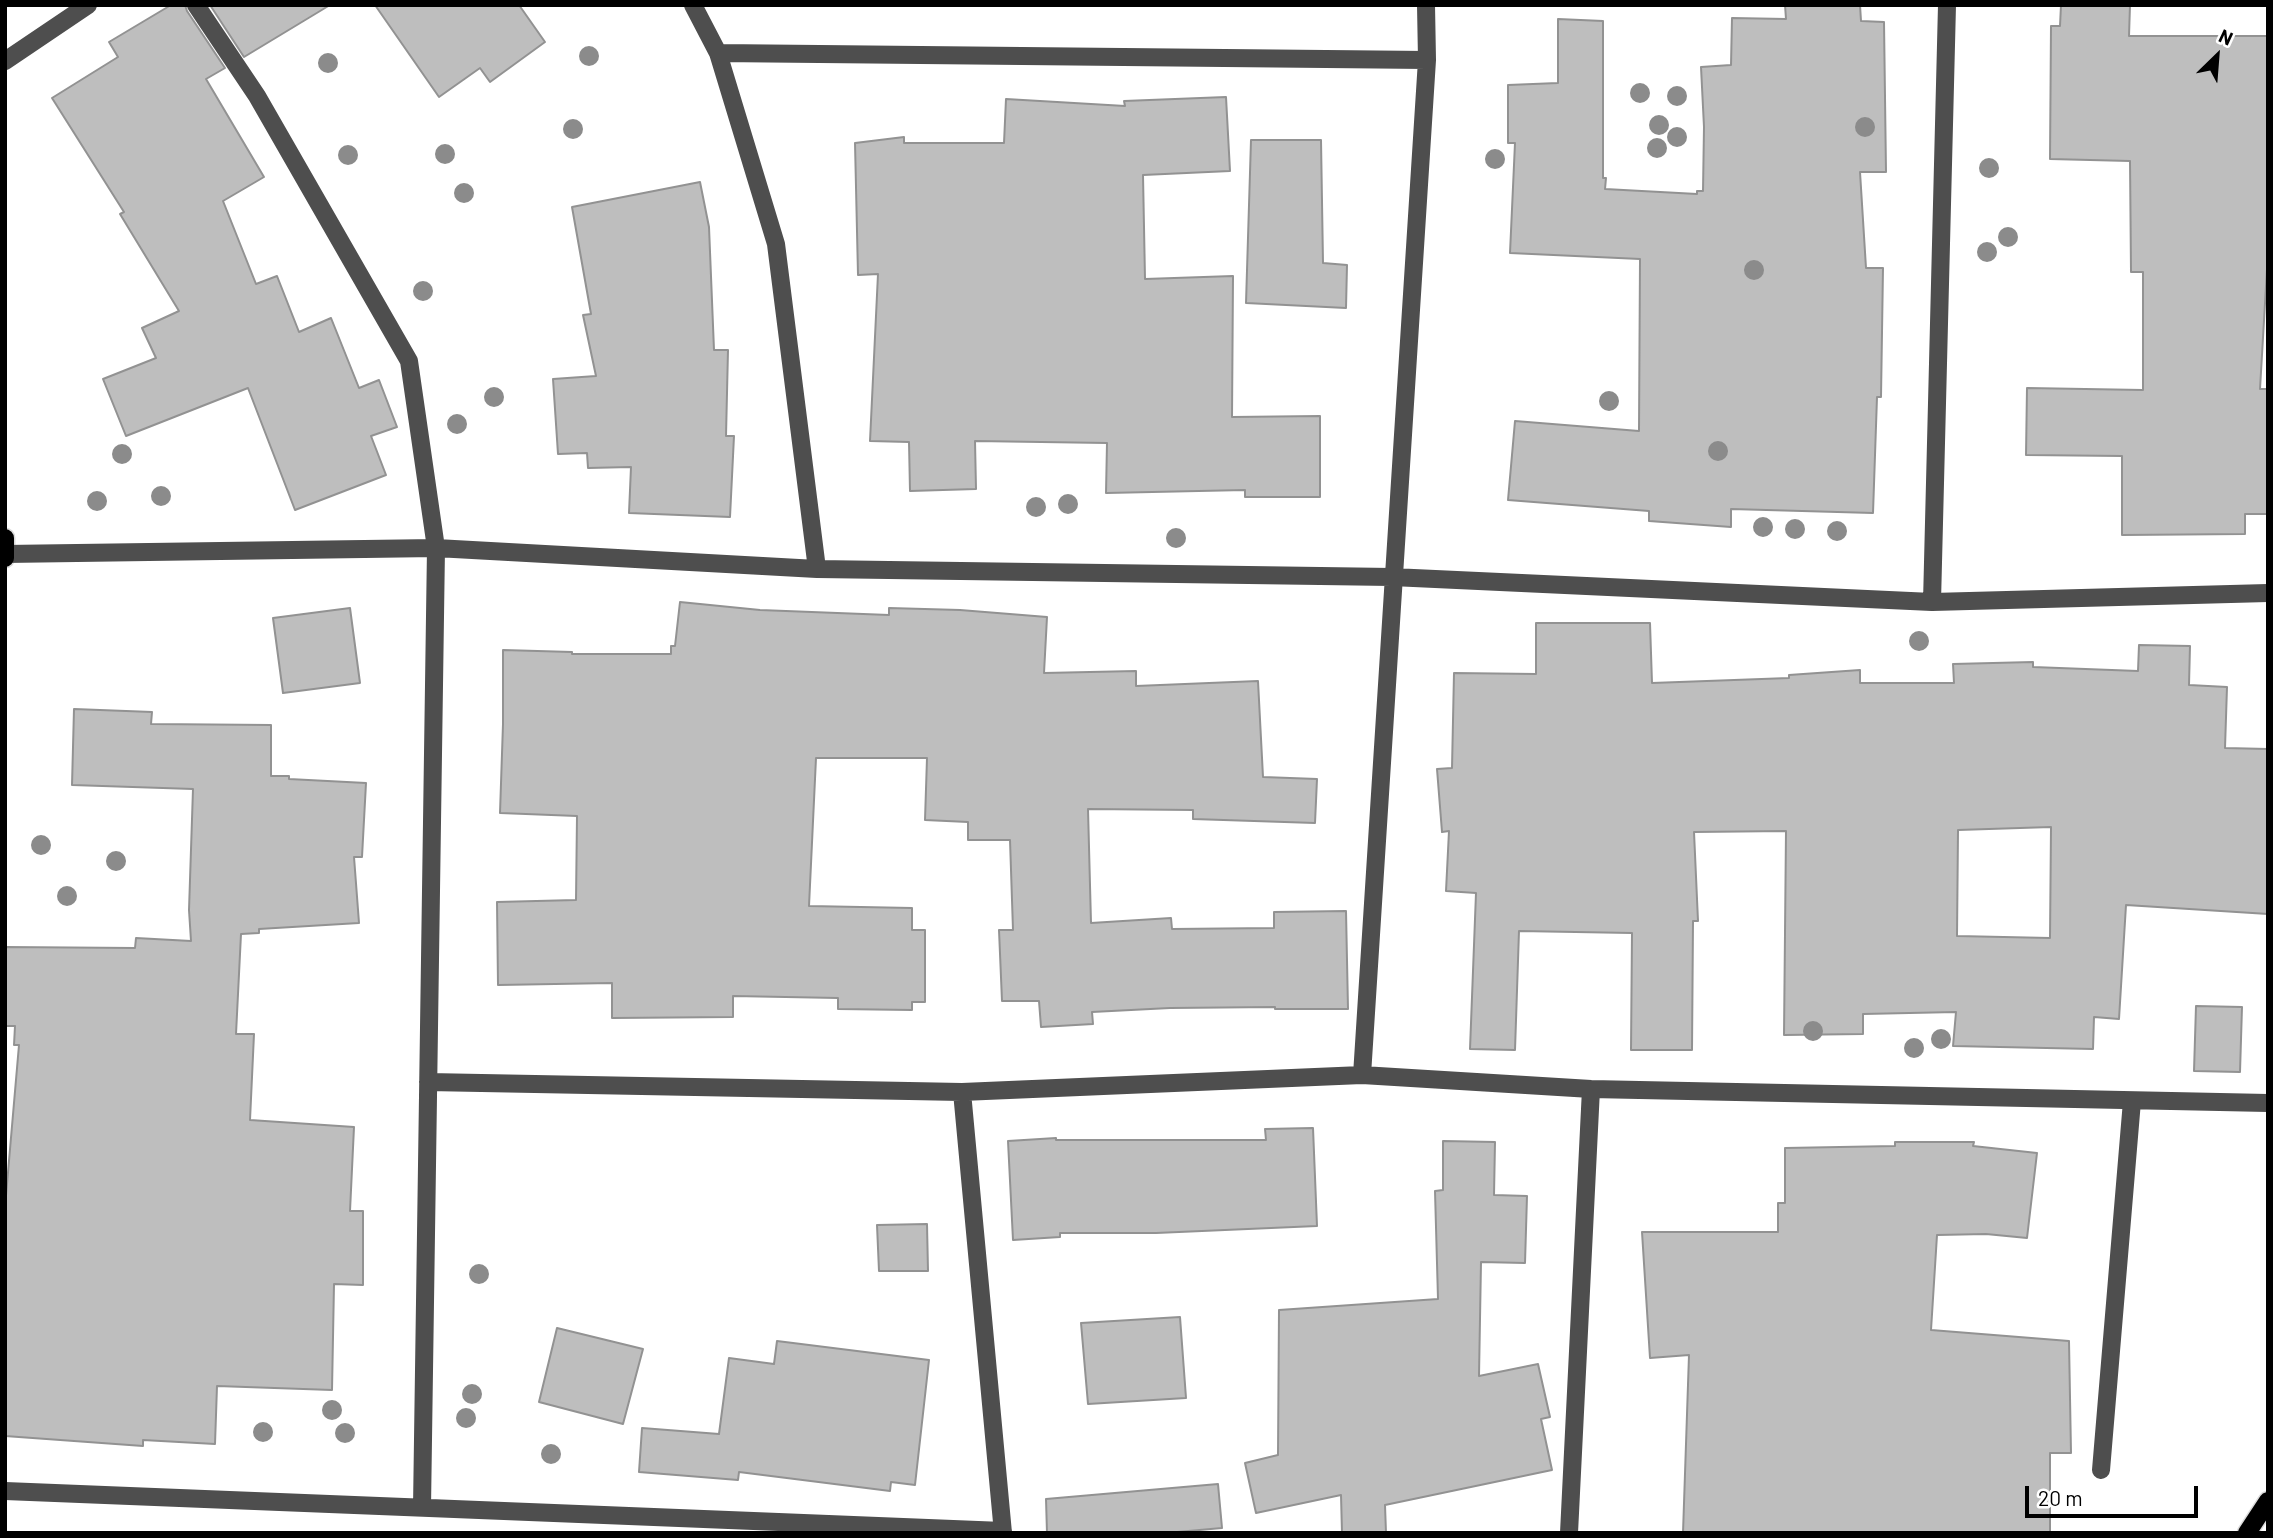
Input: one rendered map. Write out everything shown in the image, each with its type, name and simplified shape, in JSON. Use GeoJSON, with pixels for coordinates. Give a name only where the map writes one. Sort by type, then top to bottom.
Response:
{"type":"FeatureCollection","features":[{"type":"Feature","properties":{"kind":"main road"},"geometry":{"type":"LineString","coordinates":[[5,538],[5,556]]}},
{"type":"Feature","properties":{"kind":"main road"},"geometry":{"type":"LineString","coordinates":[[2247,1533],[2268,1501]]}},
{"type":"Feature","properties":{"kind":"street"},"geometry":{"type":"LineString","coordinates":[[5,61],[88,5]]}},
{"type":"Feature","properties":{"kind":"street"},"geometry":{"type":"LineString","coordinates":[[196,5],[257,96],[409,362],[436,548],[422,1507]]}},
{"type":"Feature","properties":{"kind":"street"},"geometry":{"type":"LineString","coordinates":[[693,5],[718,53],[776,244],[817,569]]}},
{"type":"Feature","properties":{"kind":"street"},"geometry":{"type":"LineString","coordinates":[[1362,1075],[1427,60],[1426,5]]}},
{"type":"Feature","properties":{"kind":"street"},"geometry":{"type":"LineString","coordinates":[[1933,602],[1947,5]]}},
{"type":"Feature","properties":{"kind":"street"},"geometry":{"type":"LineString","coordinates":[[718,53],[1427,60]]}},
{"type":"Feature","properties":{"kind":"street"},"geometry":{"type":"LineString","coordinates":[[5,556],[436,548],[817,569],[1392,577],[1933,602],[2268,593]]}},
{"type":"Feature","properties":{"kind":"street"},"geometry":{"type":"LineString","coordinates":[[428,1082],[962,1092],[1362,1075],[1591,1089],[2268,1103]]}},
{"type":"Feature","properties":{"kind":"street"},"geometry":{"type":"LineString","coordinates":[[1569,1533],[1591,1089]]}},
{"type":"Feature","properties":{"kind":"street"},"geometry":{"type":"LineString","coordinates":[[5,1491],[1003,1532],[962,1092]]}},
{"type":"Feature","properties":{"kind":"street"},"geometry":{"type":"LineString","coordinates":[[2101,1470],[2132,1101]]}},
{"type":"Feature","properties":{"kind":"building"},"geometry":{"type":"Polygon","coordinates":[[[171,5],[185,5],[225,68],[206,79],[264,177],[223,201],[256,284],[277,276],[299,332],[331,318],[359,388],[379,380],[397,427],[371,436],[386,475],[295,510],[248,388],[126,436],[103,379],[156,358],[142,328],[179,311],[120,214],[124,212],[52,98],[118,57],[109,42],[171,5]]]}},
{"type":"Feature","properties":{"kind":"building"},"geometry":{"type":"Polygon","coordinates":[[[210,5],[330,5],[244,57],[210,5]]]}},
{"type":"Feature","properties":{"kind":"building"},"geometry":{"type":"Polygon","coordinates":[[[375,5],[519,5],[545,42],[490,82],[480,68],[439,97],[375,5]]]}},
{"type":"Feature","properties":{"kind":"building"},"geometry":{"type":"Polygon","coordinates":[[[1785,5],[1860,5],[1861,21],[1884,22],[1886,172],[1860,172],[1866,268],[1883,268],[1881,397],[1877,397],[1873,513],[1731,509],[1731,527],[1649,521],[1649,511],[1508,500],[1515,421],[1639,431],[1640,259],[1510,253],[1515,143],[1508,143],[1508,85],[1558,83],[1558,19],[1603,21],[1605,189],[1697,194],[1697,191],[1703,191],[1701,67],[1731,65],[1732,18],[1786,19],[1785,5]]]}},
{"type":"Feature","properties":{"kind":"building"},"geometry":{"type":"Polygon","coordinates":[[[2061,5],[2130,5],[2129,36],[2268,36],[2268,252],[2260,389],[2268,389],[2268,514],[2245,514],[2245,534],[2122,535],[2122,456],[2026,455],[2027,388],[2143,390],[2143,272],[2131,272],[2130,161],[2050,159],[2051,26],[2060,26],[2061,5]]]}},
{"type":"Feature","properties":{"kind":"building"},"geometry":{"type":"Polygon","coordinates":[[[1226,97],[1230,171],[1143,175],[1145,279],[1233,276],[1232,417],[1320,416],[1320,497],[1245,497],[1245,490],[1106,493],[1107,443],[975,441],[976,489],[910,491],[909,442],[870,441],[878,274],[858,275],[855,143],[904,137],[904,143],[1004,143],[1006,99],[1125,106],[1124,101],[1226,97]]]}},
{"type":"Feature","properties":{"kind":"building"},"geometry":{"type":"Polygon","coordinates":[[[1251,140],[1321,140],[1323,263],[1347,265],[1346,308],[1246,303],[1251,140]]]}},
{"type":"Feature","properties":{"kind":"building"},"geometry":{"type":"Polygon","coordinates":[[[700,182],[709,227],[714,350],[728,350],[726,436],[734,436],[730,517],[629,513],[631,467],[588,468],[587,453],[558,454],[553,379],[596,376],[583,315],[591,314],[572,207],[700,182]]]}},
{"type":"Feature","properties":{"kind":"building"},"geometry":{"type":"Polygon","coordinates":[[[680,602],[760,610],[889,615],[889,608],[1047,617],[1044,673],[1136,671],[1136,686],[1258,681],[1263,777],[1317,779],[1315,823],[1193,819],[1193,810],[1088,809],[1091,923],[1171,918],[1172,929],[1274,928],[1274,912],[1346,911],[1348,1009],[1170,1008],[1092,1012],[1093,1024],[1041,1027],[1039,1001],[1002,1001],[999,930],[1013,930],[1010,840],[968,840],[968,822],[925,820],[927,758],[816,758],[809,906],[912,908],[912,930],[925,930],[925,1002],[912,1002],[912,1010],[838,1009],[838,998],[733,996],[733,1017],[612,1018],[612,983],[498,985],[497,902],[576,900],[577,816],[500,813],[503,650],[572,654],[671,654],[671,646],[675,646],[680,602]]]}},
{"type":"Feature","properties":{"kind":"building"},"geometry":{"type":"Polygon","coordinates":[[[350,608],[360,683],[283,693],[273,618],[350,608]]]}},
{"type":"Feature","properties":{"kind":"building"},"geometry":{"type":"Polygon","coordinates":[[[1536,623],[1650,623],[1652,683],[1789,678],[1789,675],[1860,670],[1860,683],[1954,683],[1953,664],[2033,662],[2033,667],[2138,671],[2139,645],[2190,646],[2189,685],[2227,687],[2225,748],[2268,749],[2268,914],[2126,905],[2119,1019],[2094,1017],[2093,1049],[1953,1046],[1956,1012],[1863,1014],[1863,1034],[1784,1035],[1786,831],[1694,832],[1698,921],[1693,921],[1692,1050],[1631,1050],[1632,933],[1519,931],[1515,1050],[1470,1049],[1476,893],[1446,891],[1449,831],[1442,832],[1437,769],[1452,768],[1454,673],[1536,674],[1536,623]],[[2051,827],[1958,830],[1957,936],[2050,938],[2051,827]]]}},
{"type":"Feature","properties":{"kind":"building"},"geometry":{"type":"Polygon","coordinates":[[[74,709],[152,712],[151,724],[271,725],[271,776],[366,783],[362,857],[354,857],[359,923],[259,929],[259,933],[241,934],[236,1034],[254,1034],[250,1120],[354,1127],[350,1211],[363,1211],[363,1285],[334,1284],[332,1390],[217,1386],[215,1444],[143,1440],[143,1446],[5,1436],[5,1207],[19,1045],[14,1045],[15,1026],[5,1026],[5,947],[135,948],[136,938],[191,941],[189,910],[193,789],[72,785],[74,709]]]}},
{"type":"Feature","properties":{"kind":"building"},"geometry":{"type":"Polygon","coordinates":[[[2196,1006],[2242,1007],[2240,1072],[2194,1071],[2196,1006]]]}},
{"type":"Feature","properties":{"kind":"building"},"geometry":{"type":"Polygon","coordinates":[[[1313,1128],[1317,1226],[1156,1233],[1060,1233],[1060,1237],[1013,1240],[1008,1141],[1056,1138],[1266,1140],[1265,1129],[1313,1128]]]}},
{"type":"Feature","properties":{"kind":"building"},"geometry":{"type":"Polygon","coordinates":[[[1443,1141],[1495,1142],[1494,1195],[1527,1196],[1525,1263],[1481,1262],[1479,1376],[1538,1364],[1550,1417],[1541,1419],[1552,1470],[1385,1505],[1386,1533],[1342,1533],[1341,1495],[1256,1513],[1245,1463],[1278,1455],[1279,1310],[1438,1299],[1435,1191],[1443,1190],[1443,1141]]]}},
{"type":"Feature","properties":{"kind":"building"},"geometry":{"type":"Polygon","coordinates":[[[1895,1142],[1974,1142],[1973,1146],[2037,1153],[2027,1238],[1986,1234],[1937,1235],[1931,1330],[2069,1341],[2071,1453],[2050,1453],[2050,1533],[1683,1533],[1689,1355],[1650,1358],[1642,1232],[1778,1232],[1778,1203],[1785,1203],[1785,1148],[1895,1146],[1895,1142]]]}},
{"type":"Feature","properties":{"kind":"building"},"geometry":{"type":"Polygon","coordinates":[[[927,1224],[928,1271],[879,1271],[877,1225],[927,1224]]]}},
{"type":"Feature","properties":{"kind":"building"},"geometry":{"type":"Polygon","coordinates":[[[1180,1317],[1186,1398],[1088,1404],[1081,1323],[1180,1317]]]}},
{"type":"Feature","properties":{"kind":"building"},"geometry":{"type":"Polygon","coordinates":[[[557,1328],[643,1349],[623,1424],[539,1402],[557,1328]]]}},
{"type":"Feature","properties":{"kind":"building"},"geometry":{"type":"Polygon","coordinates":[[[777,1341],[929,1360],[915,1485],[891,1482],[890,1491],[739,1472],[738,1480],[639,1472],[642,1428],[719,1434],[729,1358],[774,1364],[777,1341]]]}},
{"type":"Feature","properties":{"kind":"building"},"geometry":{"type":"Polygon","coordinates":[[[1218,1484],[1222,1528],[1166,1533],[1047,1533],[1046,1499],[1218,1484]]]}}]}
